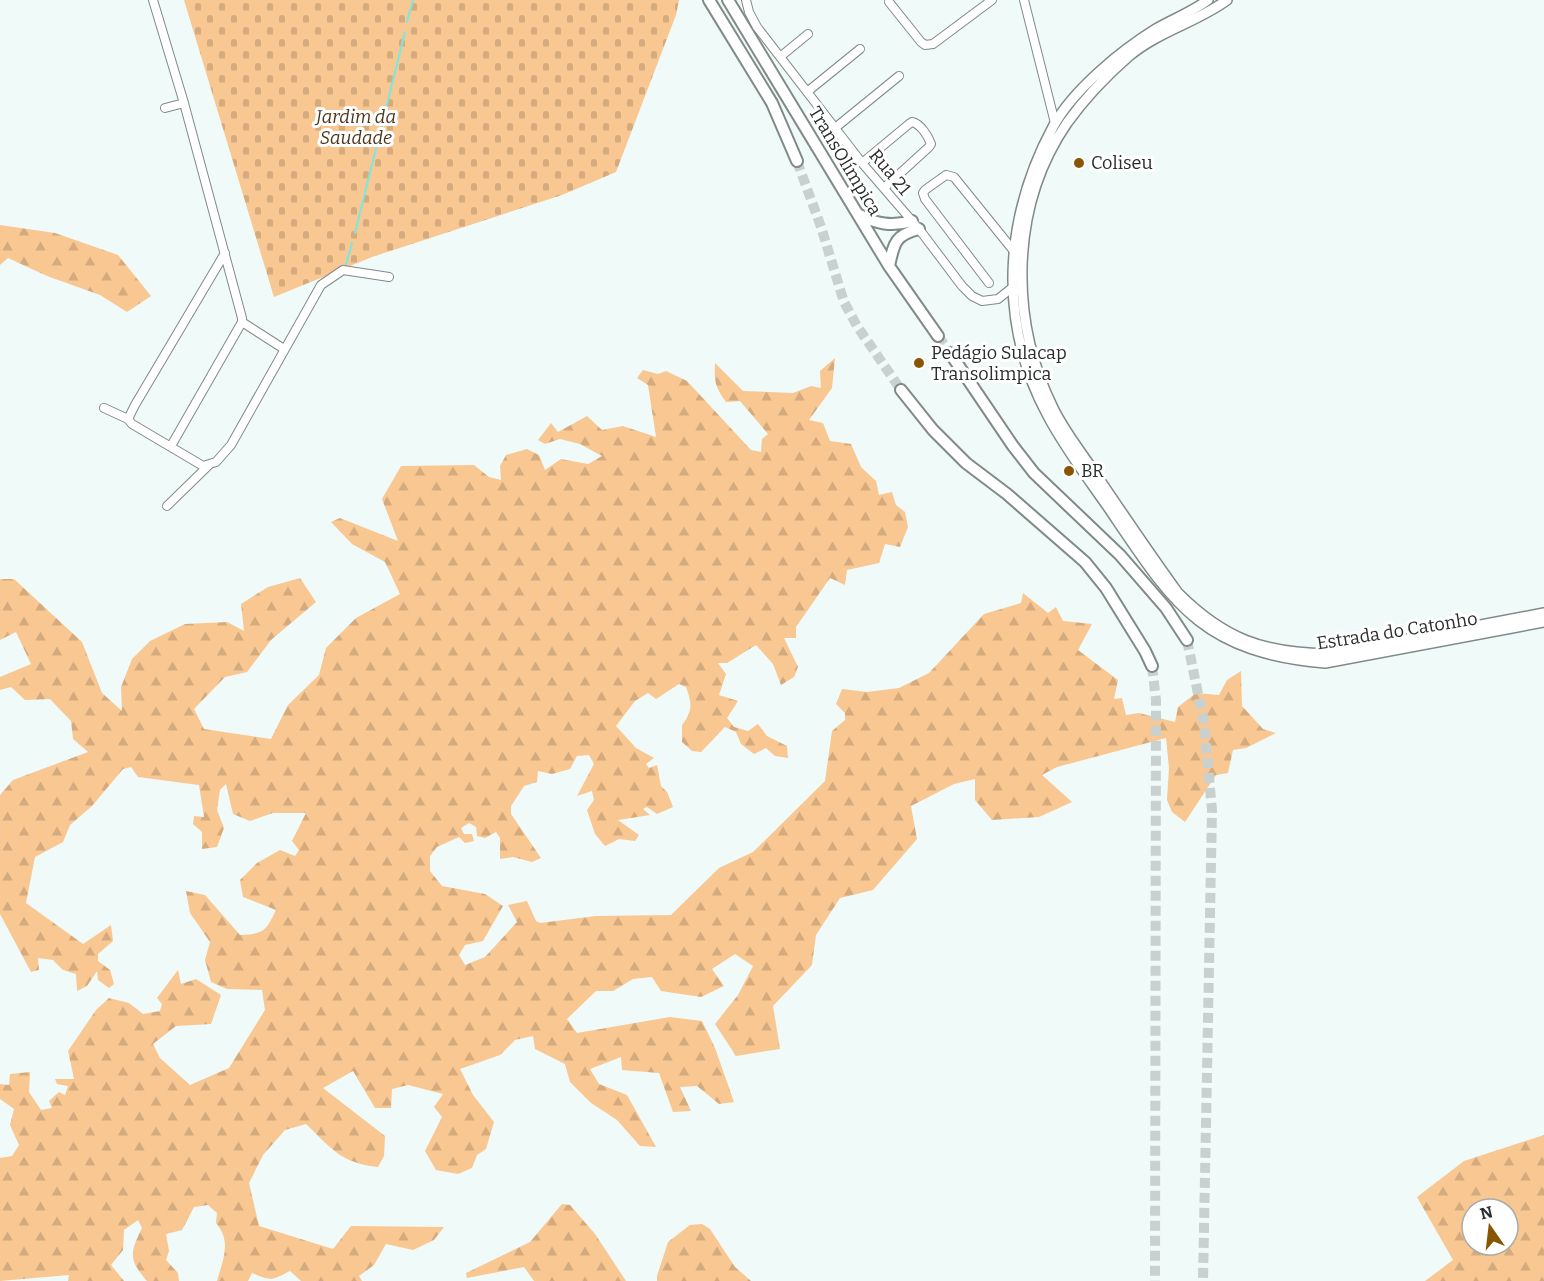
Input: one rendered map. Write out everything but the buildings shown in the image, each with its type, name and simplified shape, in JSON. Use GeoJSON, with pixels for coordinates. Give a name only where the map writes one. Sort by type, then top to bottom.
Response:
{"type":"FeatureCollection","features":[{"type":"Feature","properties":{"kind":"highway","name":"TransOlímpica"},"geometry":{"type":"LineString","coordinates":[[710,0],[772,103],[797,160]]}},
{"type":"Feature","properties":{"kind":"highway","name":"TransOlímpica"},"geometry":{"type":"LineString","coordinates":[[729,0],[889,266],[938,336]]}},
{"type":"Feature","properties":{"kind":"highway"},"geometry":{"type":"LineString","coordinates":[[858,213],[879,224],[916,225]]}},
{"type":"Feature","properties":{"kind":"highway"},"geometry":{"type":"LineString","coordinates":[[889,266],[897,239],[916,225]]}},
{"type":"Feature","properties":{"kind":"highway"},"geometry":{"type":"LineString","coordinates":[[950,353],[1012,446],[1034,473],[1120,555],[1166,608],[1187,640]]}},
{"type":"Feature","properties":{"kind":"highway"},"geometry":{"type":"LineString","coordinates":[[901,390],[933,430],[966,463],[1022,507],[1085,562],[1106,588],[1152,666]]}},
{"type":"Feature","properties":{"kind":"main road","name":"Estrada do Catonho"},"geometry":{"type":"LineString","coordinates":[[1227,0],[1174,27],[1131,55],[1089,95],[1067,123],[1051,152],[1030,206],[1024,235],[1021,288],[1026,324],[1038,372],[1053,409],[1178,592],[1197,612],[1234,636],[1266,647],[1294,653],[1328,654],[1544,613]]}},
{"type":"Feature","properties":{"kind":"main road","name":"Estrada do Catonho"},"geometry":{"type":"LineString","coordinates":[[1204,2],[1126,49],[1094,78],[1055,123],[1022,203],[1013,250],[1017,336],[1031,381],[1048,416],[1066,446],[1171,596],[1192,617],[1234,643],[1263,654],[1325,663],[1544,622]]}},
{"type":"Feature","properties":{"kind":"street"},"geometry":{"type":"LineString","coordinates":[[153,0],[242,313],[242,322],[171,446]]}},
{"type":"Feature","properties":{"kind":"street","name":"Rua 21"},"geometry":{"type":"LineString","coordinates":[[746,0],[757,27],[862,163],[916,225],[962,286],[972,296],[982,301],[998,299],[1013,287]]}},
{"type":"Feature","properties":{"kind":"street"},"geometry":{"type":"LineString","coordinates":[[889,2],[921,42],[928,45],[933,44],[992,0]]}},
{"type":"Feature","properties":{"kind":"street"},"geometry":{"type":"LineString","coordinates":[[1024,0],[1055,123]]}},
{"type":"Feature","properties":{"kind":"street"},"geometry":{"type":"LineString","coordinates":[[780,57],[808,34]]}},
{"type":"Feature","properties":{"kind":"street"},"geometry":{"type":"LineString","coordinates":[[807,92],[860,49]]}},
{"type":"Feature","properties":{"kind":"street"},"geometry":{"type":"LineString","coordinates":[[835,128],[899,76]]}},
{"type":"Feature","properties":{"kind":"street"},"geometry":{"type":"LineString","coordinates":[[165,108],[183,103]]}},
{"type":"Feature","properties":{"kind":"street"},"geometry":{"type":"LineString","coordinates":[[862,163],[909,124],[912,122],[918,124],[931,144],[884,188]]}},
{"type":"Feature","properties":{"kind":"street"},"geometry":{"type":"LineString","coordinates":[[989,283],[925,199],[925,190],[950,174],[1013,250]]}},
{"type":"Feature","properties":{"kind":"street"},"geometry":{"type":"LineString","coordinates":[[128,419],[225,253]]}},
{"type":"Feature","properties":{"kind":"street"},"geometry":{"type":"LineString","coordinates":[[167,506],[231,445],[321,285],[343,270],[355,270],[389,277]]}},
{"type":"Feature","properties":{"kind":"street"},"geometry":{"type":"LineString","coordinates":[[242,322],[284,349]]}},
{"type":"Feature","properties":{"kind":"street"},"geometry":{"type":"LineString","coordinates":[[104,408],[128,419],[132,424],[198,464],[209,465]]}},
{"type":"Feature","properties":{"kind":"green space","name":"Jardim da Saudade"},"geometry":{"type":"Polygon","coordinates":[[[184,0],[679,0],[676,15],[616,172],[562,195],[372,257],[274,297],[184,0]]]}},
{"type":"Feature","properties":{"kind":"green space"},"geometry":{"type":"Polygon","coordinates":[[[0,225],[55,233],[118,255],[151,296],[127,312],[100,295],[47,276],[8,258],[0,265],[0,225]]]}},
{"type":"Feature","properties":{"kind":"green space"},"geometry":{"type":"Polygon","coordinates":[[[835,358],[832,388],[809,420],[823,423],[830,441],[851,444],[861,467],[876,481],[879,495],[892,492],[896,505],[905,512],[908,527],[900,547],[885,544],[879,563],[847,570],[845,585],[830,578],[796,627],[796,638],[784,638],[798,667],[794,677],[781,685],[773,664],[756,645],[727,663],[718,663],[726,674],[719,695],[738,701],[727,718],[734,727],[748,731],[758,724],[767,736],[787,746],[788,758],[775,756],[766,748],[754,754],[741,744],[736,732],[725,727],[701,752],[692,751],[682,742],[682,725],[690,711],[690,702],[686,687],[679,684],[656,699],[648,693],[635,701],[616,726],[636,748],[654,758],[646,764],[649,768],[657,765],[661,786],[667,792],[673,807],[657,814],[647,807],[643,809],[650,815],[618,820],[639,835],[635,841],[619,839],[605,846],[595,834],[587,810],[594,800],[592,791],[577,796],[594,764],[589,755],[577,756],[570,769],[552,774],[538,771],[537,782],[524,786],[511,806],[511,814],[541,858],[532,862],[513,857],[500,859],[500,838],[496,832],[485,838],[477,836],[476,827],[469,823],[461,828],[464,834],[472,834],[474,841],[465,843],[459,837],[437,847],[430,856],[430,871],[442,886],[485,894],[503,906],[483,941],[465,945],[459,955],[465,965],[485,957],[517,922],[508,905],[527,901],[536,921],[540,923],[596,916],[671,915],[719,868],[753,852],[825,781],[832,731],[845,720],[845,713],[836,704],[842,689],[867,692],[899,688],[929,673],[984,614],[1021,603],[1023,593],[1048,613],[1056,607],[1063,621],[1092,624],[1078,650],[1118,680],[1114,699],[1122,698],[1126,715],[1139,713],[1175,722],[1178,707],[1196,693],[1219,695],[1227,680],[1241,671],[1242,706],[1263,729],[1276,733],[1246,748],[1233,750],[1228,773],[1216,775],[1185,822],[1172,812],[1167,800],[1169,768],[1166,738],[1057,767],[1042,775],[1072,802],[1039,817],[992,820],[975,800],[975,779],[954,784],[911,806],[917,839],[873,890],[840,898],[816,935],[812,965],[773,1006],[780,1049],[736,1056],[715,1024],[738,995],[753,966],[735,954],[712,969],[724,986],[701,997],[661,991],[652,977],[633,979],[613,991],[596,991],[567,1019],[577,1033],[670,1017],[702,1021],[715,1048],[734,1102],[719,1104],[697,1086],[680,1087],[691,1111],[673,1112],[659,1073],[622,1070],[621,1057],[590,1069],[599,1084],[627,1095],[656,1147],[640,1146],[617,1120],[591,1103],[570,1082],[565,1064],[535,1049],[533,1036],[515,1040],[500,1055],[460,1069],[473,1095],[494,1122],[486,1149],[477,1155],[472,1168],[458,1174],[436,1170],[425,1151],[442,1117],[434,1107],[443,1094],[408,1085],[392,1089],[391,1108],[375,1108],[353,1071],[323,1088],[385,1136],[384,1156],[378,1167],[346,1158],[330,1148],[306,1124],[285,1130],[263,1155],[249,1183],[259,1226],[333,1249],[351,1226],[444,1227],[434,1240],[413,1250],[386,1244],[374,1265],[359,1276],[362,1281],[301,1281],[290,1271],[271,1279],[252,1273],[248,1281],[217,1281],[224,1258],[225,1244],[221,1230],[216,1223],[217,1213],[208,1205],[194,1207],[182,1230],[166,1234],[169,1251],[166,1260],[178,1273],[179,1281],[147,1281],[141,1273],[133,1256],[133,1250],[142,1228],[138,1220],[124,1230],[123,1250],[111,1265],[124,1281],[68,1281],[69,1275],[0,1281],[0,1158],[12,1156],[19,1145],[10,1125],[14,1109],[0,1099],[0,1084],[9,1085],[10,1074],[30,1072],[29,1092],[41,1110],[52,1108],[49,1101],[59,1092],[65,1095],[68,1086],[57,1084],[55,1079],[74,1079],[68,1051],[96,1010],[109,998],[129,1003],[143,1014],[160,1011],[162,1004],[157,998],[178,970],[181,984],[196,979],[221,995],[211,1024],[176,1026],[153,1044],[160,1058],[190,1085],[229,1068],[265,1010],[262,990],[227,989],[211,982],[205,960],[210,942],[190,913],[186,891],[205,895],[240,935],[254,934],[263,930],[270,923],[276,910],[243,897],[240,880],[257,863],[280,850],[295,856],[299,850],[292,841],[306,813],[273,813],[250,821],[233,814],[226,784],[220,790],[217,810],[224,828],[217,847],[202,849],[202,832],[193,824],[194,816],[204,817],[199,785],[138,777],[131,767],[123,769],[92,806],[70,825],[63,842],[35,857],[26,903],[83,944],[111,925],[113,941],[98,954],[98,961],[110,970],[114,984],[109,988],[98,980],[97,971],[87,986],[77,991],[76,974],[63,970],[53,960],[38,958],[39,970],[31,972],[0,914],[0,795],[13,780],[88,752],[73,739],[71,721],[50,699],[25,700],[11,687],[0,690],[0,677],[31,664],[16,632],[0,640],[0,579],[14,579],[82,642],[102,693],[122,711],[121,687],[132,659],[150,641],[185,624],[227,622],[244,631],[241,604],[268,587],[300,578],[316,602],[271,640],[247,672],[225,677],[194,709],[204,729],[271,739],[288,705],[319,675],[326,648],[356,618],[400,594],[385,562],[352,544],[331,522],[340,518],[398,541],[382,499],[401,466],[474,465],[489,477],[501,480],[500,466],[506,455],[527,449],[539,455],[545,470],[561,459],[588,464],[602,456],[580,444],[560,439],[545,444],[538,440],[551,423],[558,432],[587,416],[602,430],[623,426],[656,437],[648,385],[637,378],[643,370],[658,374],[666,371],[687,381],[751,450],[761,452],[762,439],[768,434],[740,401],[726,402],[716,384],[715,363],[743,391],[793,393],[811,386],[821,388],[820,371],[835,358]]]}},
{"type":"Feature","properties":{"kind":"green space"},"geometry":{"type":"Polygon","coordinates":[[[1544,1135],[1544,1281],[1425,1281],[1453,1260],[1417,1197],[1464,1161],[1544,1135]]]}},
{"type":"Feature","properties":{"kind":"green space"},"geometry":{"type":"Polygon","coordinates":[[[562,1204],[570,1205],[595,1234],[626,1281],[534,1281],[524,1267],[467,1278],[466,1273],[530,1242],[562,1204]]]}},
{"type":"Feature","properties":{"kind":"green space"},"geometry":{"type":"Polygon","coordinates":[[[702,1224],[710,1229],[735,1267],[751,1281],[657,1281],[668,1242],[690,1225],[702,1224]]]}},
{"type":"Feature","properties":{"kind":"waterway"},"geometry":{"type":"LineString","coordinates":[[407,22],[413,0]]}},
{"type":"Feature","properties":{"kind":"waterway"},"geometry":{"type":"LineString","coordinates":[[355,233],[405,32]]}},
{"type":"Feature","properties":{"kind":"waterway"},"geometry":{"type":"LineString","coordinates":[[345,268],[352,243]]}},
{"type":"Feature","properties":{"kind":"tunnel"},"geometry":{"type":"LineString","coordinates":[[797,161],[821,227],[844,302],[857,326],[901,390]]}},
{"type":"Feature","properties":{"kind":"tunnel"},"geometry":{"type":"LineString","coordinates":[[938,336],[950,353]]}},
{"type":"Feature","properties":{"kind":"tunnel"},"geometry":{"type":"LineString","coordinates":[[1187,640],[1204,723],[1212,810],[1203,1281]]}},
{"type":"Feature","properties":{"kind":"tunnel"},"geometry":{"type":"LineString","coordinates":[[1152,666],[1156,700],[1155,1281]]}},
{"type":"Feature","properties":{"kind":"place","name":"Coliseu"},"geometry":{"type":"Point","coordinates":[1079,163]}},
{"type":"Feature","properties":{"kind":"place","name":"Pedágio Sulacap Transolimpica"},"geometry":{"type":"Point","coordinates":[919,363]}},
{"type":"Feature","properties":{"kind":"place","name":"BR"},"geometry":{"type":"Point","coordinates":[1069,471]}}]}
